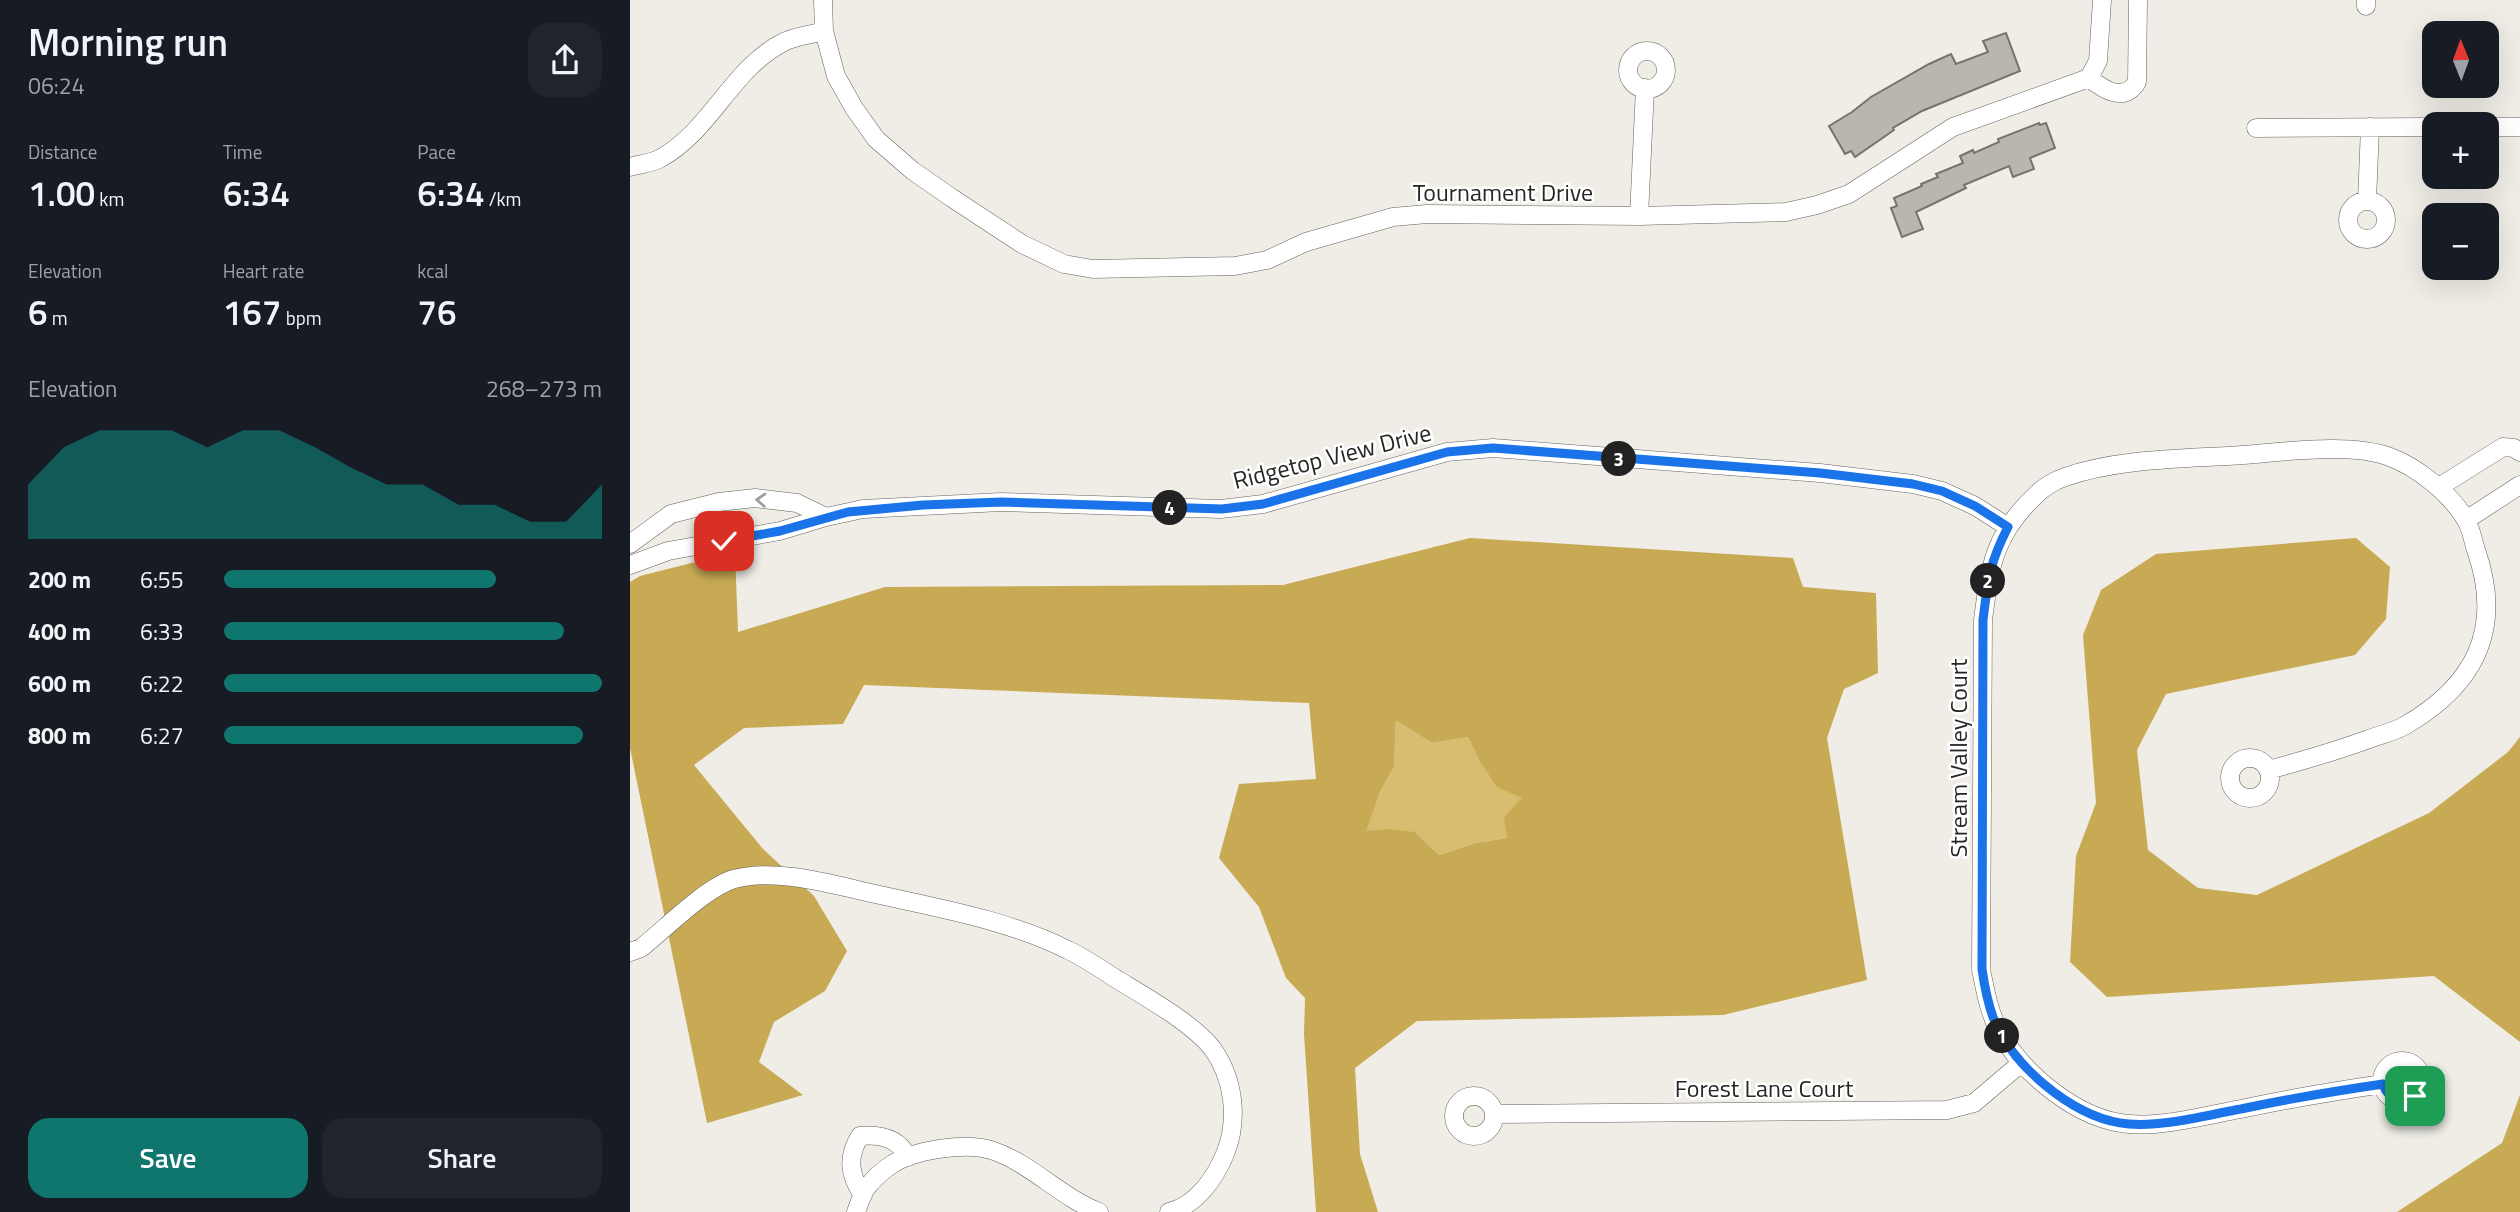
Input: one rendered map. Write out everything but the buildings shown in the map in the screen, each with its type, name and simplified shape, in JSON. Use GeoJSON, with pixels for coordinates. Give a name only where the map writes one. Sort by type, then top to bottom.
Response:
{"type":"FeatureCollection","features":[{"type":"Feature","properties":{"kind":"street","name":"Tournament Drive"},"geometry":{"type":"LineString","coordinates":[[822,0],[824,31],[836,76],[876,139],[913,171],[1022,244],[1064,264],[1093,269],[1235,266],[1267,260],[1307,242],[1393,217],[1427,214],[1639,216],[1772,213],[1817,205],[1849,194],[1953,127],[2089,78]]}},
{"type":"Feature","properties":{"kind":"street"},"geometry":{"type":"LineString","coordinates":[[2102,0],[2098,61],[2089,78],[2103,89],[2123,94],[2132,90],[2137,82],[2138,0]]}},
{"type":"Feature","properties":{"kind":"street"},"geometry":{"type":"LineString","coordinates":[[630,167],[659,160],[673,150],[703,123],[754,63],[783,42],[824,31]]}},
{"type":"Feature","properties":{"kind":"street"},"geometry":{"type":"LineString","coordinates":[[1639,216],[1645,88]]}},
{"type":"Feature","properties":{"kind":"street"},"geometry":{"type":"LineString","coordinates":[[2367,201],[2370,127]]}},
{"type":"Feature","properties":{"kind":"street"},"geometry":{"type":"LineString","coordinates":[[2256,128],[2422,127]]}},
{"type":"Feature","properties":{"kind":"street"},"geometry":{"type":"LineString","coordinates":[[2499,127],[2520,128]]}},
{"type":"Feature","properties":{"kind":"street"},"geometry":{"type":"LineString","coordinates":[[2439,487],[2503,447],[2514,448],[2520,452]]}},
{"type":"Feature","properties":{"kind":"street","name":"Ridgetop View Drive"},"geometry":{"type":"LineString","coordinates":[[630,565],[668,551],[780,531],[863,509],[962,503],[1222,509],[1263,504],[1447,452],[1493,448],[1820,473],[1913,484],[1942,491],[1975,506],[2008,527]]}},
{"type":"Feature","properties":{"kind":"street","name":"Stream Valley Court"},"geometry":{"type":"LineString","coordinates":[[2268,770],[2343,749],[2402,727],[2446,698],[2471,667],[2485,626],[2483,569],[2466,520],[2439,487],[2425,475],[2389,456],[2355,449],[2117,465],[2063,477],[2039,492],[2008,527],[1994,555],[1989,570],[1983,620],[1982,969],[1987,999],[1998,1029],[2020,1064],[2064,1100],[2102,1117],[2129,1124],[2190,1119],[2383,1084]]}},
{"type":"Feature","properties":{"kind":"street"},"geometry":{"type":"LineString","coordinates":[[2466,520],[2520,485]]}},
{"type":"Feature","properties":{"kind":"street"},"geometry":{"type":"LineString","coordinates":[[630,544],[671,514],[719,502],[755,498],[797,503],[826,517]]}},
{"type":"Feature","properties":{"kind":"street"},"geometry":{"type":"LineString","coordinates":[[630,953],[698,900],[730,880],[747,876],[812,880],[954,912],[1031,935],[1069,950],[1189,1027],[1212,1048],[1229,1082],[1235,1119],[1229,1146],[1216,1177],[1198,1195],[1175,1211],[1169,1212]]}},
{"type":"Feature","properties":{"kind":"street","name":"Forest Lane Court"},"geometry":{"type":"LineString","coordinates":[[1494,1114],[1947,1110],[1974,1103],[2020,1064]]}},
{"type":"Feature","properties":{"kind":"street"},"geometry":{"type":"LineString","coordinates":[[863,1195],[853,1182],[850,1167],[853,1147],[860,1136],[875,1134],[890,1138],[902,1146],[908,1157]]}},
{"type":"Feature","properties":{"kind":"street"},"geometry":{"type":"LineString","coordinates":[[856,1212],[865,1189],[891,1165],[908,1157],[961,1147],[990,1150],[1014,1161],[1079,1205],[1099,1212]]}},
{"type":"Feature","properties":{"kind":"shaded area"},"geometry":{"type":"Polygon","coordinates":[[[1470,538],[1793,558],[1803,587],[1876,593],[1878,673],[1844,689],[1827,738],[1867,980],[1723,1015],[1417,1021],[1355,1068],[1360,1154],[1378,1212],[1316,1212],[1304,1034],[1305,998],[1286,978],[1259,907],[1219,858],[1239,784],[1316,779],[1309,703],[864,685],[843,724],[744,728],[694,765],[763,849],[814,896],[847,951],[825,991],[774,1022],[759,1062],[803,1095],[707,1123],[630,748],[630,582],[640,576],[735,552],[738,632],[885,587],[1283,585],[1470,538]],[[1396,720],[1394,767],[1380,792],[1366,831],[1389,829],[1415,832],[1439,855],[1476,843],[1507,838],[1504,817],[1522,798],[1497,787],[1468,737],[1432,743],[1396,720]]]}},
{"type":"Feature","properties":{"kind":"shaded area"},"geometry":{"type":"Polygon","coordinates":[[[2356,538],[2390,567],[2386,619],[2355,655],[2166,694],[2137,750],[2148,850],[2198,888],[2257,895],[2429,813],[2508,752],[2520,737],[2520,1042],[2434,976],[2107,997],[2070,962],[2076,856],[2096,803],[2083,635],[2101,590],[2156,554],[2356,538]]]}},
{"type":"Feature","properties":{"kind":"shaded area"},"geometry":{"type":"Polygon","coordinates":[[[1396,719],[1432,743],[1468,737],[1479,760],[1522,798],[1507,838],[1476,843],[1439,855],[1415,832],[1365,831],[1380,792],[1394,767],[1396,719]]]}},
{"type":"Feature","properties":{"kind":"shaded area"},"geometry":{"type":"Polygon","coordinates":[[[2520,1095],[2520,1212],[2397,1212],[2502,1143],[2520,1095]]]}},
{"type":"Feature","properties":{"kind":"route"},"geometry":{"type":"LineString","coordinates":[[724,541],[780,531],[863,509],[923,505],[1002,502],[1222,509],[1263,504],[1447,452],[1493,448],[1820,473],[1913,484],[1942,491],[1975,506],[2008,527],[1989,570],[1983,620],[1982,969],[1987,999],[1998,1029],[2020,1064],[2064,1100],[2102,1117],[2129,1124],[2190,1119],[2383,1084],[2390,1097],[2396,1100],[2409,1100],[2415,1096]]}}]}
